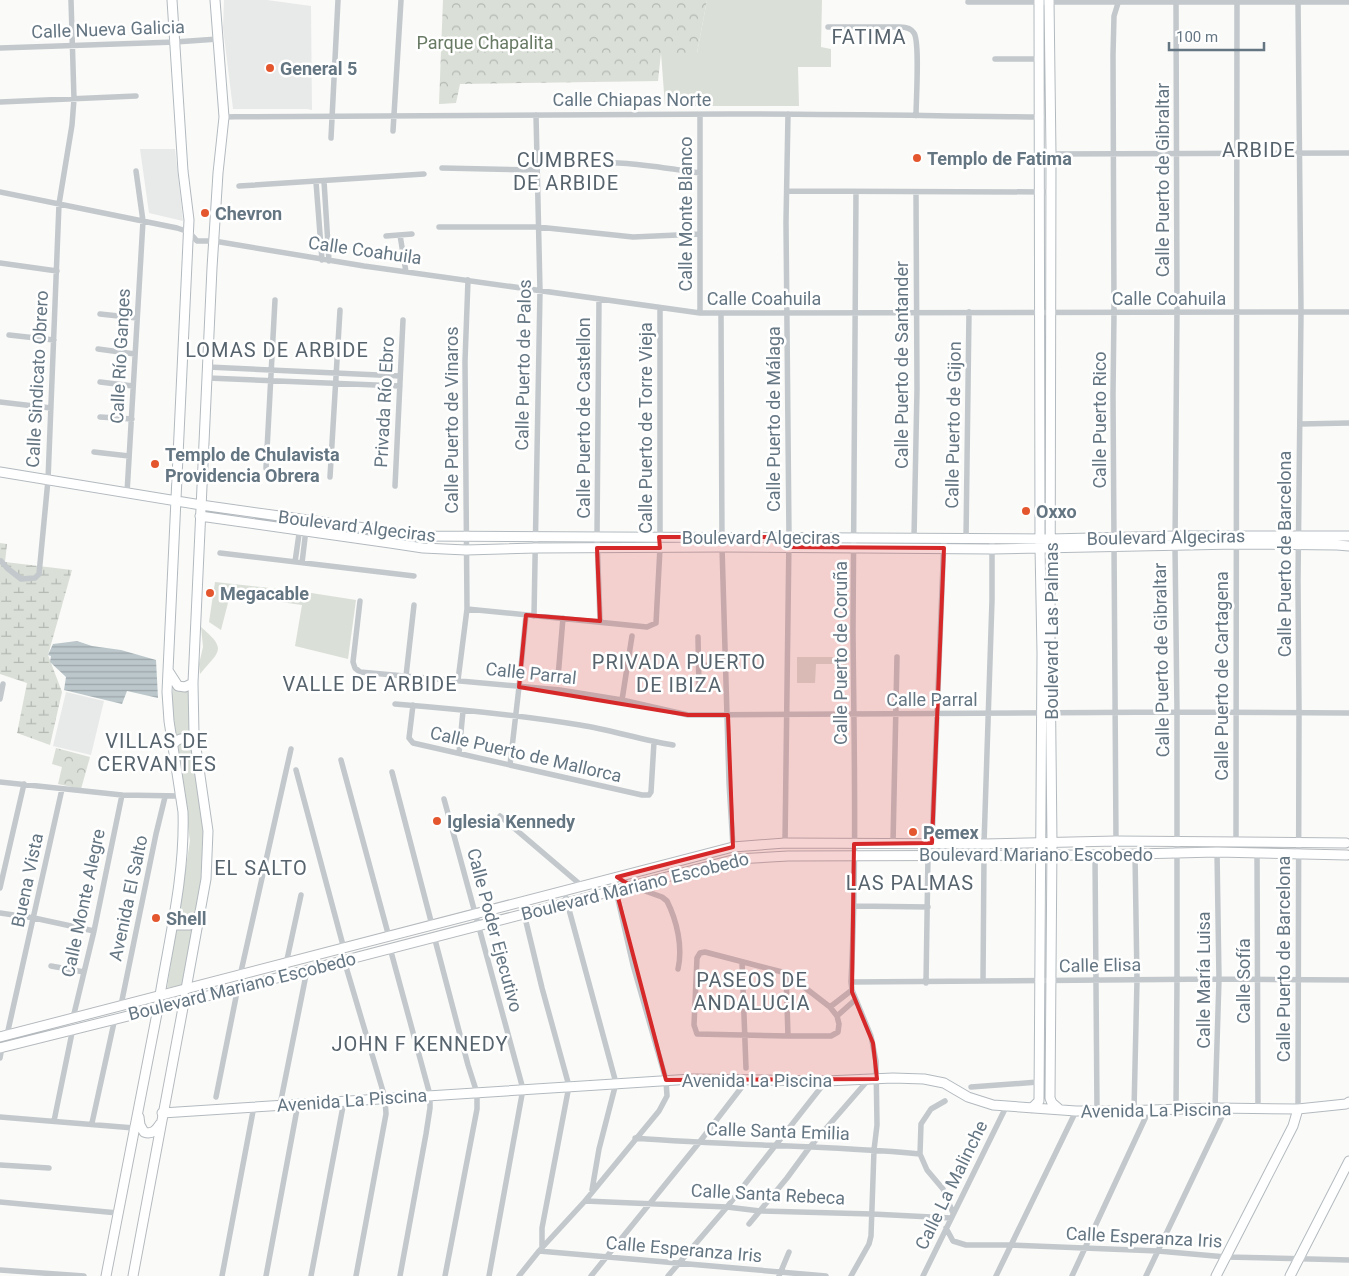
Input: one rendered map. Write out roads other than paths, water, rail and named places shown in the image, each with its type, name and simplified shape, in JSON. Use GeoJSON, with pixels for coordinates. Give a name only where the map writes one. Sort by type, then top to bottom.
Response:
{"type":"FeatureCollection","features":[{"type":"Feature","properties":{"kind":"street","name":"Calle Sindicato Obrero"},"geometry":{"type":"LineString","coordinates":[[1,561],[6,568],[21,579],[35,578],[39,574],[48,480],[59,204],[72,125],[74,99],[71,0]]}},
{"type":"Feature","properties":{"kind":"street"},"geometry":{"type":"LineString","coordinates":[[106,1276],[158,1008],[183,845],[183,812],[167,705],[189,232],[172,0]]}},
{"type":"Feature","properties":{"kind":"street"},"geometry":{"type":"LineString","coordinates":[[133,1276],[208,867],[208,831],[195,745],[194,683],[200,516],[214,241],[224,118],[215,0]]}},
{"type":"Feature","properties":{"kind":"street"},"geometry":{"type":"LineString","coordinates":[[331,138],[338,0]]}},
{"type":"Feature","properties":{"kind":"street"},"geometry":{"type":"LineString","coordinates":[[393,131],[402,0]]}},
{"type":"Feature","properties":{"kind":"street","name":"Boulevard Las Palmas"},"geometry":{"type":"LineString","coordinates":[[1036,1105],[1040,981],[1041,843],[1047,714],[1050,543],[1045,313],[1045,192],[1041,154],[1039,1]]}},
{"type":"Feature","properties":{"kind":"street","name":"Boulevard Las Palmas"},"geometry":{"type":"LineString","coordinates":[[1045,192],[1051,153],[1049,1]]}},
{"type":"Feature","properties":{"kind":"street","name":"Calle Puerto Rico"},"geometry":{"type":"LineString","coordinates":[[1116,841],[1113,394],[1114,153],[1112,55],[1114,16],[1118,1]]}},
{"type":"Feature","properties":{"kind":"street","name":"Calle Puerto de Gibraltar"},"geometry":{"type":"LineString","coordinates":[[1176,1],[1176,1109]]}},
{"type":"Feature","properties":{"kind":"street","name":"Calle Puerto de Cartagena"},"geometry":{"type":"LineString","coordinates":[[1236,842],[1237,1]]}},
{"type":"Feature","properties":{"kind":"street","name":"Calle Puerto de Barcelona"},"geometry":{"type":"LineString","coordinates":[[1298,1],[1301,312],[1298,540],[1298,1109]]}},
{"type":"Feature","properties":{"kind":"street"},"geometry":{"type":"LineString","coordinates":[[968,2],[1349,2]]}},
{"type":"Feature","properties":{"kind":"street"},"geometry":{"type":"LineString","coordinates":[[828,28],[900,26],[910,29],[914,33],[916,48],[916,116]]}},
{"type":"Feature","properties":{"kind":"street","name":"Calle Nueva Galicia"},"geometry":{"type":"LineString","coordinates":[[0,48],[218,39]]}},
{"type":"Feature","properties":{"kind":"street"},"geometry":{"type":"LineString","coordinates":[[995,59],[1039,59]]}},
{"type":"Feature","properties":{"kind":"street"},"geometry":{"type":"LineString","coordinates":[[0,102],[136,96]]}},
{"type":"Feature","properties":{"kind":"street","name":"Calle Chiapas Norte"},"geometry":{"type":"LineString","coordinates":[[224,118],[393,114],[455,116],[788,114],[1041,117]]}},
{"type":"Feature","properties":{"kind":"street","name":"Calle Monte Blanco"},"geometry":{"type":"LineString","coordinates":[[700,114],[700,313]]}},
{"type":"Feature","properties":{"kind":"street","name":"Calle Puerto de Málaga"},"geometry":{"type":"LineString","coordinates":[[785,843],[789,548],[788,114]]}},
{"type":"Feature","properties":{"kind":"street","name":"Calle Puerto de Palos"},"geometry":{"type":"LineString","coordinates":[[534,616],[540,291],[536,115]]}},
{"type":"Feature","properties":{"kind":"street"},"geometry":{"type":"LineString","coordinates":[[1041,154],[1349,153]]}},
{"type":"Feature","properties":{"kind":"street"},"geometry":{"type":"LineString","coordinates":[[572,164],[594,161],[620,162],[700,173]]}},
{"type":"Feature","properties":{"kind":"street"},"geometry":{"type":"LineString","coordinates":[[442,168],[538,170]]}},
{"type":"Feature","properties":{"kind":"street","name":"Calle Río Ganges"},"geometry":{"type":"LineString","coordinates":[[127,493],[143,221],[136,172]]}},
{"type":"Feature","properties":{"kind":"street"},"geometry":{"type":"LineString","coordinates":[[239,186],[424,174]]}},
{"type":"Feature","properties":{"kind":"street"},"geometry":{"type":"LineString","coordinates":[[324,181],[326,260]]}},
{"type":"Feature","properties":{"kind":"street"},"geometry":{"type":"LineString","coordinates":[[316,182],[326,260]]}},
{"type":"Feature","properties":{"kind":"street"},"geometry":{"type":"LineString","coordinates":[[787,191],[1045,192]]}},
{"type":"Feature","properties":{"kind":"street","name":"Calle Coahuila"},"geometry":{"type":"LineString","coordinates":[[0,192],[177,228],[189,232],[197,240],[214,241],[406,272],[700,313],[1349,312]]}},
{"type":"Feature","properties":{"kind":"street","name":"Calle Puerto de Coruña"},"geometry":{"type":"LineString","coordinates":[[851,1276],[869,1244],[871,1236],[874,1150],[877,1125],[873,1079],[874,1043],[855,1000],[851,982],[855,906],[854,313],[856,192]]}},
{"type":"Feature","properties":{"kind":"street","name":"Calle Puerto de Santander"},"geometry":{"type":"LineString","coordinates":[[914,538],[917,314],[916,192]]}},
{"type":"Feature","properties":{"kind":"street"},"geometry":{"type":"LineString","coordinates":[[439,227],[538,227],[633,237],[700,234]]}},
{"type":"Feature","properties":{"kind":"street"},"geometry":{"type":"LineString","coordinates":[[386,236],[412,234]]}},
{"type":"Feature","properties":{"kind":"street"},"geometry":{"type":"LineString","coordinates":[[400,235],[406,272]]}},
{"type":"Feature","properties":{"kind":"street"},"geometry":{"type":"LineString","coordinates":[[0,263],[57,271]]}},
{"type":"Feature","properties":{"kind":"street","name":"Calle Puerto de Vinaros"},"geometry":{"type":"LineString","coordinates":[[458,680],[468,609],[465,361],[468,280]]}},
{"type":"Feature","properties":{"kind":"street","name":"Calle Puerto de Castellon"},"geometry":{"type":"LineString","coordinates":[[599,299],[597,548],[600,621]]}},
{"type":"Feature","properties":{"kind":"street"},"geometry":{"type":"LineString","coordinates":[[266,468],[275,300]]}},
{"type":"Feature","properties":{"kind":"street","name":"Calle Puerto de Torre Vieja"},"geometry":{"type":"LineString","coordinates":[[600,621],[647,627],[654,625],[657,619],[660,548],[660,308]]}},
{"type":"Feature","properties":{"kind":"street"},"geometry":{"type":"LineString","coordinates":[[330,477],[340,310]]}},
{"type":"Feature","properties":{"kind":"street","name":"Calle Puerto de Gijon"},"geometry":{"type":"LineString","coordinates":[[966,539],[969,312]]}},
{"type":"Feature","properties":{"kind":"street"},"geometry":{"type":"LineString","coordinates":[[722,313],[722,542],[729,783],[733,848]]}},
{"type":"Feature","properties":{"kind":"street","name":"Boulevard Las Palmas"},"geometry":{"type":"LineString","coordinates":[[1045,313],[1040,543],[1052,843],[1051,1101]]}},
{"type":"Feature","properties":{"kind":"street"},"geometry":{"type":"LineString","coordinates":[[100,314],[137,318]]}},
{"type":"Feature","properties":{"kind":"street","name":"Privada Río Ebro"},"geometry":{"type":"LineString","coordinates":[[395,486],[403,320]]}},
{"type":"Feature","properties":{"kind":"street"},"geometry":{"type":"LineString","coordinates":[[9,335],[54,340]]}},
{"type":"Feature","properties":{"kind":"street"},"geometry":{"type":"LineString","coordinates":[[98,349],[135,354]]}},
{"type":"Feature","properties":{"kind":"street"},"geometry":{"type":"LineString","coordinates":[[208,367],[400,376]]}},
{"type":"Feature","properties":{"kind":"street"},"geometry":{"type":"LineString","coordinates":[[208,378],[400,386]]}},
{"type":"Feature","properties":{"kind":"street"},"geometry":{"type":"LineString","coordinates":[[100,382],[134,386]]}},
{"type":"Feature","properties":{"kind":"street"},"geometry":{"type":"LineString","coordinates":[[0,402],[51,408]]}},
{"type":"Feature","properties":{"kind":"street"},"geometry":{"type":"LineString","coordinates":[[100,418],[132,420]]}},
{"type":"Feature","properties":{"kind":"street"},"geometry":{"type":"LineString","coordinates":[[1300,424],[1349,423]]}},
{"type":"Feature","properties":{"kind":"street"},"geometry":{"type":"LineString","coordinates":[[94,452],[129,456]]}},
{"type":"Feature","properties":{"kind":"street","name":"Boulevard Algeciras"},"geometry":{"type":"LineString","coordinates":[[0,472],[201,505],[422,536],[466,538],[536,536],[659,538],[789,548],[992,549],[1040,543]]}},
{"type":"Feature","properties":{"kind":"street","name":"Boulevard Algeciras"},"geometry":{"type":"LineString","coordinates":[[200,516],[423,548],[466,550],[660,548],[789,537],[992,539],[1050,543],[1298,540],[1349,536]]}},
{"type":"Feature","properties":{"kind":"street"},"geometry":{"type":"LineString","coordinates":[[302,563],[304,520]]}},
{"type":"Feature","properties":{"kind":"street"},"geometry":{"type":"LineString","coordinates":[[295,562],[304,531]]}},
{"type":"Feature","properties":{"kind":"street"},"geometry":{"type":"LineString","coordinates":[[932,843],[944,538]]}},
{"type":"Feature","properties":{"kind":"street"},"geometry":{"type":"LineString","coordinates":[[984,844],[989,714],[992,539]]}},
{"type":"Feature","properties":{"kind":"street","name":"Boulevard Algeciras"},"geometry":{"type":"LineString","coordinates":[[1298,540],[1349,546]]}},
{"type":"Feature","properties":{"kind":"street"},"geometry":{"type":"LineString","coordinates":[[220,553],[414,576]]}},
{"type":"Feature","properties":{"kind":"street","name":"Calle Parral"},"geometry":{"type":"LineString","coordinates":[[360,601],[354,662],[355,668],[360,672],[560,690],[622,700],[688,715],[1177,712],[1349,713]]}},
{"type":"Feature","properties":{"kind":"street"},"geometry":{"type":"LineString","coordinates":[[406,676],[414,605]]}},
{"type":"Feature","properties":{"kind":"street"},"geometry":{"type":"LineString","coordinates":[[468,609],[600,621]]}},
{"type":"Feature","properties":{"kind":"street"},"geometry":{"type":"LineString","coordinates":[[510,765],[520,687],[526,615]]}},
{"type":"Feature","properties":{"kind":"street"},"geometry":{"type":"LineString","coordinates":[[558,677],[563,618]]}},
{"type":"Feature","properties":{"kind":"street"},"geometry":{"type":"LineString","coordinates":[[622,700],[632,636]]}},
{"type":"Feature","properties":{"kind":"street"},"geometry":{"type":"LineString","coordinates":[[698,637],[699,688]]}},
{"type":"Feature","properties":{"kind":"street"},"geometry":{"type":"LineString","coordinates":[[893,843],[897,657]]}},
{"type":"Feature","properties":{"kind":"street"},"geometry":{"type":"LineString","coordinates":[[698,665],[726,666]]}},
{"type":"Feature","properties":{"kind":"street"},"geometry":{"type":"LineString","coordinates":[[168,671],[178,686],[185,688],[194,683]]}},
{"type":"Feature","properties":{"kind":"street"},"geometry":{"type":"LineString","coordinates":[[0,699],[3,684]]}},
{"type":"Feature","properties":{"kind":"street"},"geometry":{"type":"LineString","coordinates":[[395,704],[516,716],[582,726],[673,745]]}},
{"type":"Feature","properties":{"kind":"street","name":"Calle Puerto de Mallorca"},"geometry":{"type":"LineString","coordinates":[[413,705],[411,742],[642,795],[648,795],[651,792],[654,742]]}},
{"type":"Feature","properties":{"kind":"street"},"geometry":{"type":"LineString","coordinates":[[459,753],[463,711]]}},
{"type":"Feature","properties":{"kind":"street"},"geometry":{"type":"LineString","coordinates":[[172,746],[178,739],[183,738],[188,738],[195,745]]}},
{"type":"Feature","properties":{"kind":"street"},"geometry":{"type":"LineString","coordinates":[[240,976],[291,748]]}},
{"type":"Feature","properties":{"kind":"street"},"geometry":{"type":"LineString","coordinates":[[341,760],[388,937]]}},
{"type":"Feature","properties":{"kind":"street"},"geometry":{"type":"LineString","coordinates":[[296,770],[344,949]]}},
{"type":"Feature","properties":{"kind":"street"},"geometry":{"type":"LineString","coordinates":[[392,772],[432,925]]}},
{"type":"Feature","properties":{"kind":"street"},"geometry":{"type":"LineString","coordinates":[[0,782],[122,795],[181,796]]}},
{"type":"Feature","properties":{"kind":"street"},"geometry":{"type":"LineString","coordinates":[[0,888],[24,784]]}},
{"type":"Feature","properties":{"kind":"street","name":"Buena Vista"},"geometry":{"type":"LineString","coordinates":[[4,1036],[34,918],[62,789]]}},
{"type":"Feature","properties":{"kind":"street","name":"Calle Monte Alegre"},"geometry":{"type":"LineString","coordinates":[[73,1018],[94,931],[122,795]]}},
{"type":"Feature","properties":{"kind":"street","name":"Avenida El Salto"},"geometry":{"type":"LineString","coordinates":[[121,1006],[165,797]]}},
{"type":"Feature","properties":{"kind":"street","name":"Calle Poder Ejecutivo"},"geometry":{"type":"LineString","coordinates":[[444,799],[523,1090],[489,1276]]}},
{"type":"Feature","properties":{"kind":"street"},"geometry":{"type":"LineString","coordinates":[[500,816],[582,886]]}},
{"type":"Feature","properties":{"kind":"street"},"geometry":{"type":"LineString","coordinates":[[1348,840],[1348,857]]}},
{"type":"Feature","properties":{"kind":"street","name":"Boulevard Mariano Escobedo"},"geometry":{"type":"LineString","coordinates":[[4,1036],[344,949],[521,901],[733,848],[785,843],[984,844],[1116,841],[1299,842],[1348,840]]}},
{"type":"Feature","properties":{"kind":"street","name":"Boulevard Mariano Escobedo"},"geometry":{"type":"LineString","coordinates":[[1,1047],[184,1002],[674,874],[743,858],[1217,852],[1299,853],[1348,857]]}},
{"type":"Feature","properties":{"kind":"street","name":"Calle María Luisa"},"geometry":{"type":"LineString","coordinates":[[1216,1108],[1219,979],[1217,852]]}},
{"type":"Feature","properties":{"kind":"street","name":"Calle Sofía"},"geometry":{"type":"LineString","coordinates":[[1257,852],[1258,1109]]}},
{"type":"Feature","properties":{"kind":"street"},"geometry":{"type":"LineString","coordinates":[[983,981],[984,854]]}},
{"type":"Feature","properties":{"kind":"street"},"geometry":{"type":"LineString","coordinates":[[1095,854],[1097,1111]]}},
{"type":"Feature","properties":{"kind":"street"},"geometry":{"type":"LineString","coordinates":[[1134,1110],[1137,980],[1135,854]]}},
{"type":"Feature","properties":{"kind":"street"},"geometry":{"type":"LineString","coordinates":[[926,983],[928,855]]}},
{"type":"Feature","properties":{"kind":"street"},"geometry":{"type":"LineString","coordinates":[[615,878],[630,886],[662,897],[667,901],[681,953],[678,969]]}},
{"type":"Feature","properties":{"kind":"street"},"geometry":{"type":"LineString","coordinates":[[519,1276],[592,1192],[663,1105],[667,1096],[666,1080],[633,965],[615,878]]}},
{"type":"Feature","properties":{"kind":"street"},"geometry":{"type":"LineString","coordinates":[[564,890],[616,1083],[592,1192]]}},
{"type":"Feature","properties":{"kind":"street"},"geometry":{"type":"LineString","coordinates":[[286,964],[301,895]]}},
{"type":"Feature","properties":{"kind":"street"},"geometry":{"type":"LineString","coordinates":[[521,901],[542,988],[569,1086],[542,1228],[540,1250]]}},
{"type":"Feature","properties":{"kind":"street"},"geometry":{"type":"LineString","coordinates":[[855,906],[928,907]]}},
{"type":"Feature","properties":{"kind":"street"},"geometry":{"type":"LineString","coordinates":[[172,925],[190,925],[201,911]]}},
{"type":"Feature","properties":{"kind":"street"},"geometry":{"type":"LineString","coordinates":[[0,913],[94,931]]}},
{"type":"Feature","properties":{"kind":"street"},"geometry":{"type":"LineString","coordinates":[[434,936],[468,1066],[478,1093],[477,1109],[445,1276]]}},
{"type":"Feature","properties":{"kind":"street"},"geometry":{"type":"LineString","coordinates":[[390,948],[430,1095],[426,1134],[400,1276]]}},
{"type":"Feature","properties":{"kind":"street"},"geometry":{"type":"LineString","coordinates":[[708,952],[786,972],[830,1007],[837,1016],[839,1029],[834,1035],[700,1035],[695,1031],[698,955],[708,952]]}},
{"type":"Feature","properties":{"kind":"street"},"geometry":{"type":"LineString","coordinates":[[344,960],[385,1098],[386,1114],[356,1276]]}},
{"type":"Feature","properties":{"kind":"street"},"geometry":{"type":"LineString","coordinates":[[742,962],[746,1068]]}},
{"type":"Feature","properties":{"kind":"street"},"geometry":{"type":"LineString","coordinates":[[51,966],[84,972]]}},
{"type":"Feature","properties":{"kind":"street"},"geometry":{"type":"LineString","coordinates":[[280,1105],[307,970]]}},
{"type":"Feature","properties":{"kind":"street"},"geometry":{"type":"LineString","coordinates":[[786,972],[788,1036]]}},
{"type":"Feature","properties":{"kind":"street","name":"Calle Elisa"},"geometry":{"type":"LineString","coordinates":[[851,982],[926,983],[1177,979],[1349,980]]}},
{"type":"Feature","properties":{"kind":"street"},"geometry":{"type":"LineString","coordinates":[[216,1097],[238,987]]}},
{"type":"Feature","properties":{"kind":"street"},"geometry":{"type":"LineString","coordinates":[[830,1007],[852,990]]}},
{"type":"Feature","properties":{"kind":"street"},"geometry":{"type":"LineString","coordinates":[[837,1016],[855,1000]]}},
{"type":"Feature","properties":{"kind":"street"},"geometry":{"type":"LineString","coordinates":[[92,1123],[115,1018]]}},
{"type":"Feature","properties":{"kind":"street"},"geometry":{"type":"LineString","coordinates":[[54,1121],[73,1028]]}},
{"type":"Feature","properties":{"kind":"street"},"geometry":{"type":"LineString","coordinates":[[0,1058],[1,1047]]}},
{"type":"Feature","properties":{"kind":"street","name":"Avenida La Piscina"},"geometry":{"type":"LineString","coordinates":[[162,1113],[666,1080],[748,1079],[826,1081],[913,1078],[935,1080],[976,1100],[1006,1107],[1036,1105],[1076,1111],[1216,1108],[1298,1109],[1348,1103]]}},
{"type":"Feature","properties":{"kind":"street"},"geometry":{"type":"LineString","coordinates":[[591,1276],[748,1079]]}},
{"type":"Feature","properties":{"kind":"street"},"geometry":{"type":"LineString","coordinates":[[749,1224],[809,1148],[873,1079]]}},
{"type":"Feature","properties":{"kind":"street"},"geometry":{"type":"LineString","coordinates":[[668,1276],[727,1206],[826,1081]]}},
{"type":"Feature","properties":{"kind":"street"},"geometry":{"type":"LineString","coordinates":[[971,1087],[1038,1082]]}},
{"type":"Feature","properties":{"kind":"street"},"geometry":{"type":"LineString","coordinates":[[312,1276],[344,1101]]}},
{"type":"Feature","properties":{"kind":"street"},"geometry":{"type":"LineString","coordinates":[[945,1101],[931,1109],[920,1124],[920,1154],[927,1170],[943,1190],[952,1216]]}},
{"type":"Feature","properties":{"kind":"street"},"geometry":{"type":"LineString","coordinates":[[1036,1105],[1051,1101],[1059,1109]]}},
{"type":"Feature","properties":{"kind":"street"},"geometry":{"type":"LineString","coordinates":[[266,1276],[298,1104]]}},
{"type":"Feature","properties":{"kind":"street"},"geometry":{"type":"LineString","coordinates":[[139,1106],[140,1125],[144,1132],[155,1131],[160,1124]]}},
{"type":"Feature","properties":{"kind":"street"},"geometry":{"type":"LineString","coordinates":[[222,1276],[254,1106]]}},
{"type":"Feature","properties":{"kind":"street","name":"Calle La Malinche"},"geometry":{"type":"LineString","coordinates":[[923,1276],[1006,1107]]}},
{"type":"Feature","properties":{"kind":"street"},"geometry":{"type":"LineString","coordinates":[[1146,1276],[1226,1108]]}},
{"type":"Feature","properties":{"kind":"street"},"geometry":{"type":"LineString","coordinates":[[1216,1276],[1293,1126],[1298,1109]]}},
{"type":"Feature","properties":{"kind":"street"},"geometry":{"type":"LineString","coordinates":[[1072,1276],[1149,1110]]}},
{"type":"Feature","properties":{"kind":"street"},"geometry":{"type":"LineString","coordinates":[[996,1276],[1076,1111]]}},
{"type":"Feature","properties":{"kind":"street"},"geometry":{"type":"LineString","coordinates":[[0,1117],[92,1123],[134,1128]]}},
{"type":"Feature","properties":{"kind":"street","name":"Calle Santa Emilia"},"geometry":{"type":"LineString","coordinates":[[635,1138],[698,1144],[874,1150],[920,1154]]}},
{"type":"Feature","properties":{"kind":"street"},"geometry":{"type":"LineString","coordinates":[[1290,1276],[1349,1161]]}},
{"type":"Feature","properties":{"kind":"street"},"geometry":{"type":"LineString","coordinates":[[0,1165],[49,1168]]}},
{"type":"Feature","properties":{"kind":"street","name":"Calle Santa Rebeca"},"geometry":{"type":"LineString","coordinates":[[584,1201],[727,1206],[760,1211],[952,1216]]}},
{"type":"Feature","properties":{"kind":"street"},"geometry":{"type":"LineString","coordinates":[[0,1202],[118,1212]]}},
{"type":"Feature","properties":{"kind":"street","name":"Calle Esperanza Iris"},"geometry":{"type":"LineString","coordinates":[[946,1228],[953,1241],[961,1244],[1158,1251],[1226,1257],[1349,1260]]}},
{"type":"Feature","properties":{"kind":"street","name":"Calle Esperanza Iris"},"geometry":{"type":"LineString","coordinates":[[540,1250],[780,1274],[826,1276]]}},
{"type":"Feature","properties":{"kind":"street"},"geometry":{"type":"LineString","coordinates":[[780,1274],[789,1252]]}},
{"type":"Feature","properties":{"kind":"street"},"geometry":{"type":"LineString","coordinates":[[0,1270],[84,1276]]}},
{"type":"Feature","properties":{"kind":"place","name":"General 5"},"geometry":{"type":"Point","coordinates":[270,68]}},
{"type":"Feature","properties":{"kind":"place","name":"Templo de Fatima"},"geometry":{"type":"Point","coordinates":[917,158]}},
{"type":"Feature","properties":{"kind":"place","name":"Chevron"},"geometry":{"type":"Point","coordinates":[205,213]}},
{"type":"Feature","properties":{"kind":"place","name":"Templo de Chulavista Providencia Obrera"},"geometry":{"type":"Point","coordinates":[155,464]}},
{"type":"Feature","properties":{"kind":"place","name":"Oxxo"},"geometry":{"type":"Point","coordinates":[1026,511]}},
{"type":"Feature","properties":{"kind":"place","name":"Megacable"},"geometry":{"type":"Point","coordinates":[210,593]}},
{"type":"Feature","properties":{"kind":"place","name":"Iglesia Kennedy"},"geometry":{"type":"Point","coordinates":[437,821]}},
{"type":"Feature","properties":{"kind":"place","name":"Pemex"},"geometry":{"type":"Point","coordinates":[913,832]}},
{"type":"Feature","properties":{"kind":"place","name":"Shell"},"geometry":{"type":"Point","coordinates":[156,918]}},
{"type":"Feature","properties":{"kind":"district","name":"FATIMA"},"geometry":{"type":"Point","coordinates":[869,37]}},
{"type":"Feature","properties":{"kind":"district","name":"ARBIDE"},"geometry":{"type":"Point","coordinates":[1259,150]}},
{"type":"Feature","properties":{"kind":"district","name":"CUMBRES DE ARBIDE"},"geometry":{"type":"Point","coordinates":[566,172]}},
{"type":"Feature","properties":{"kind":"district","name":"LOMAS DE ARBIDE"},"geometry":{"type":"Point","coordinates":[277,350]}},
{"type":"Feature","properties":{"kind":"district","name":"PRIVADA PUERTO DE IBIZA"},"geometry":{"type":"Point","coordinates":[679,674]}},
{"type":"Feature","properties":{"kind":"district","name":"VALLE DE ARBIDE"},"geometry":{"type":"Point","coordinates":[370,684]}},
{"type":"Feature","properties":{"kind":"district","name":"VILLAS DE CERVANTES"},"geometry":{"type":"Point","coordinates":[157,752]}},
{"type":"Feature","properties":{"kind":"district","name":"EL SALTO"},"geometry":{"type":"Point","coordinates":[261,868]}},
{"type":"Feature","properties":{"kind":"district","name":"LAS PALMAS"},"geometry":{"type":"Point","coordinates":[910,883]}},
{"type":"Feature","properties":{"kind":"district","name":"PASEOS DE ANDALUCIA"},"geometry":{"type":"Point","coordinates":[752,992]}},
{"type":"Feature","properties":{"kind":"district","name":"JOHN F KENNEDY"},"geometry":{"type":"Point","coordinates":[420,1044]}},
{"type":"Feature","properties":{"kind":"park label","name":"Parque Chapalita"},"geometry":{"type":"Point","coordinates":[485,42]}}]}
